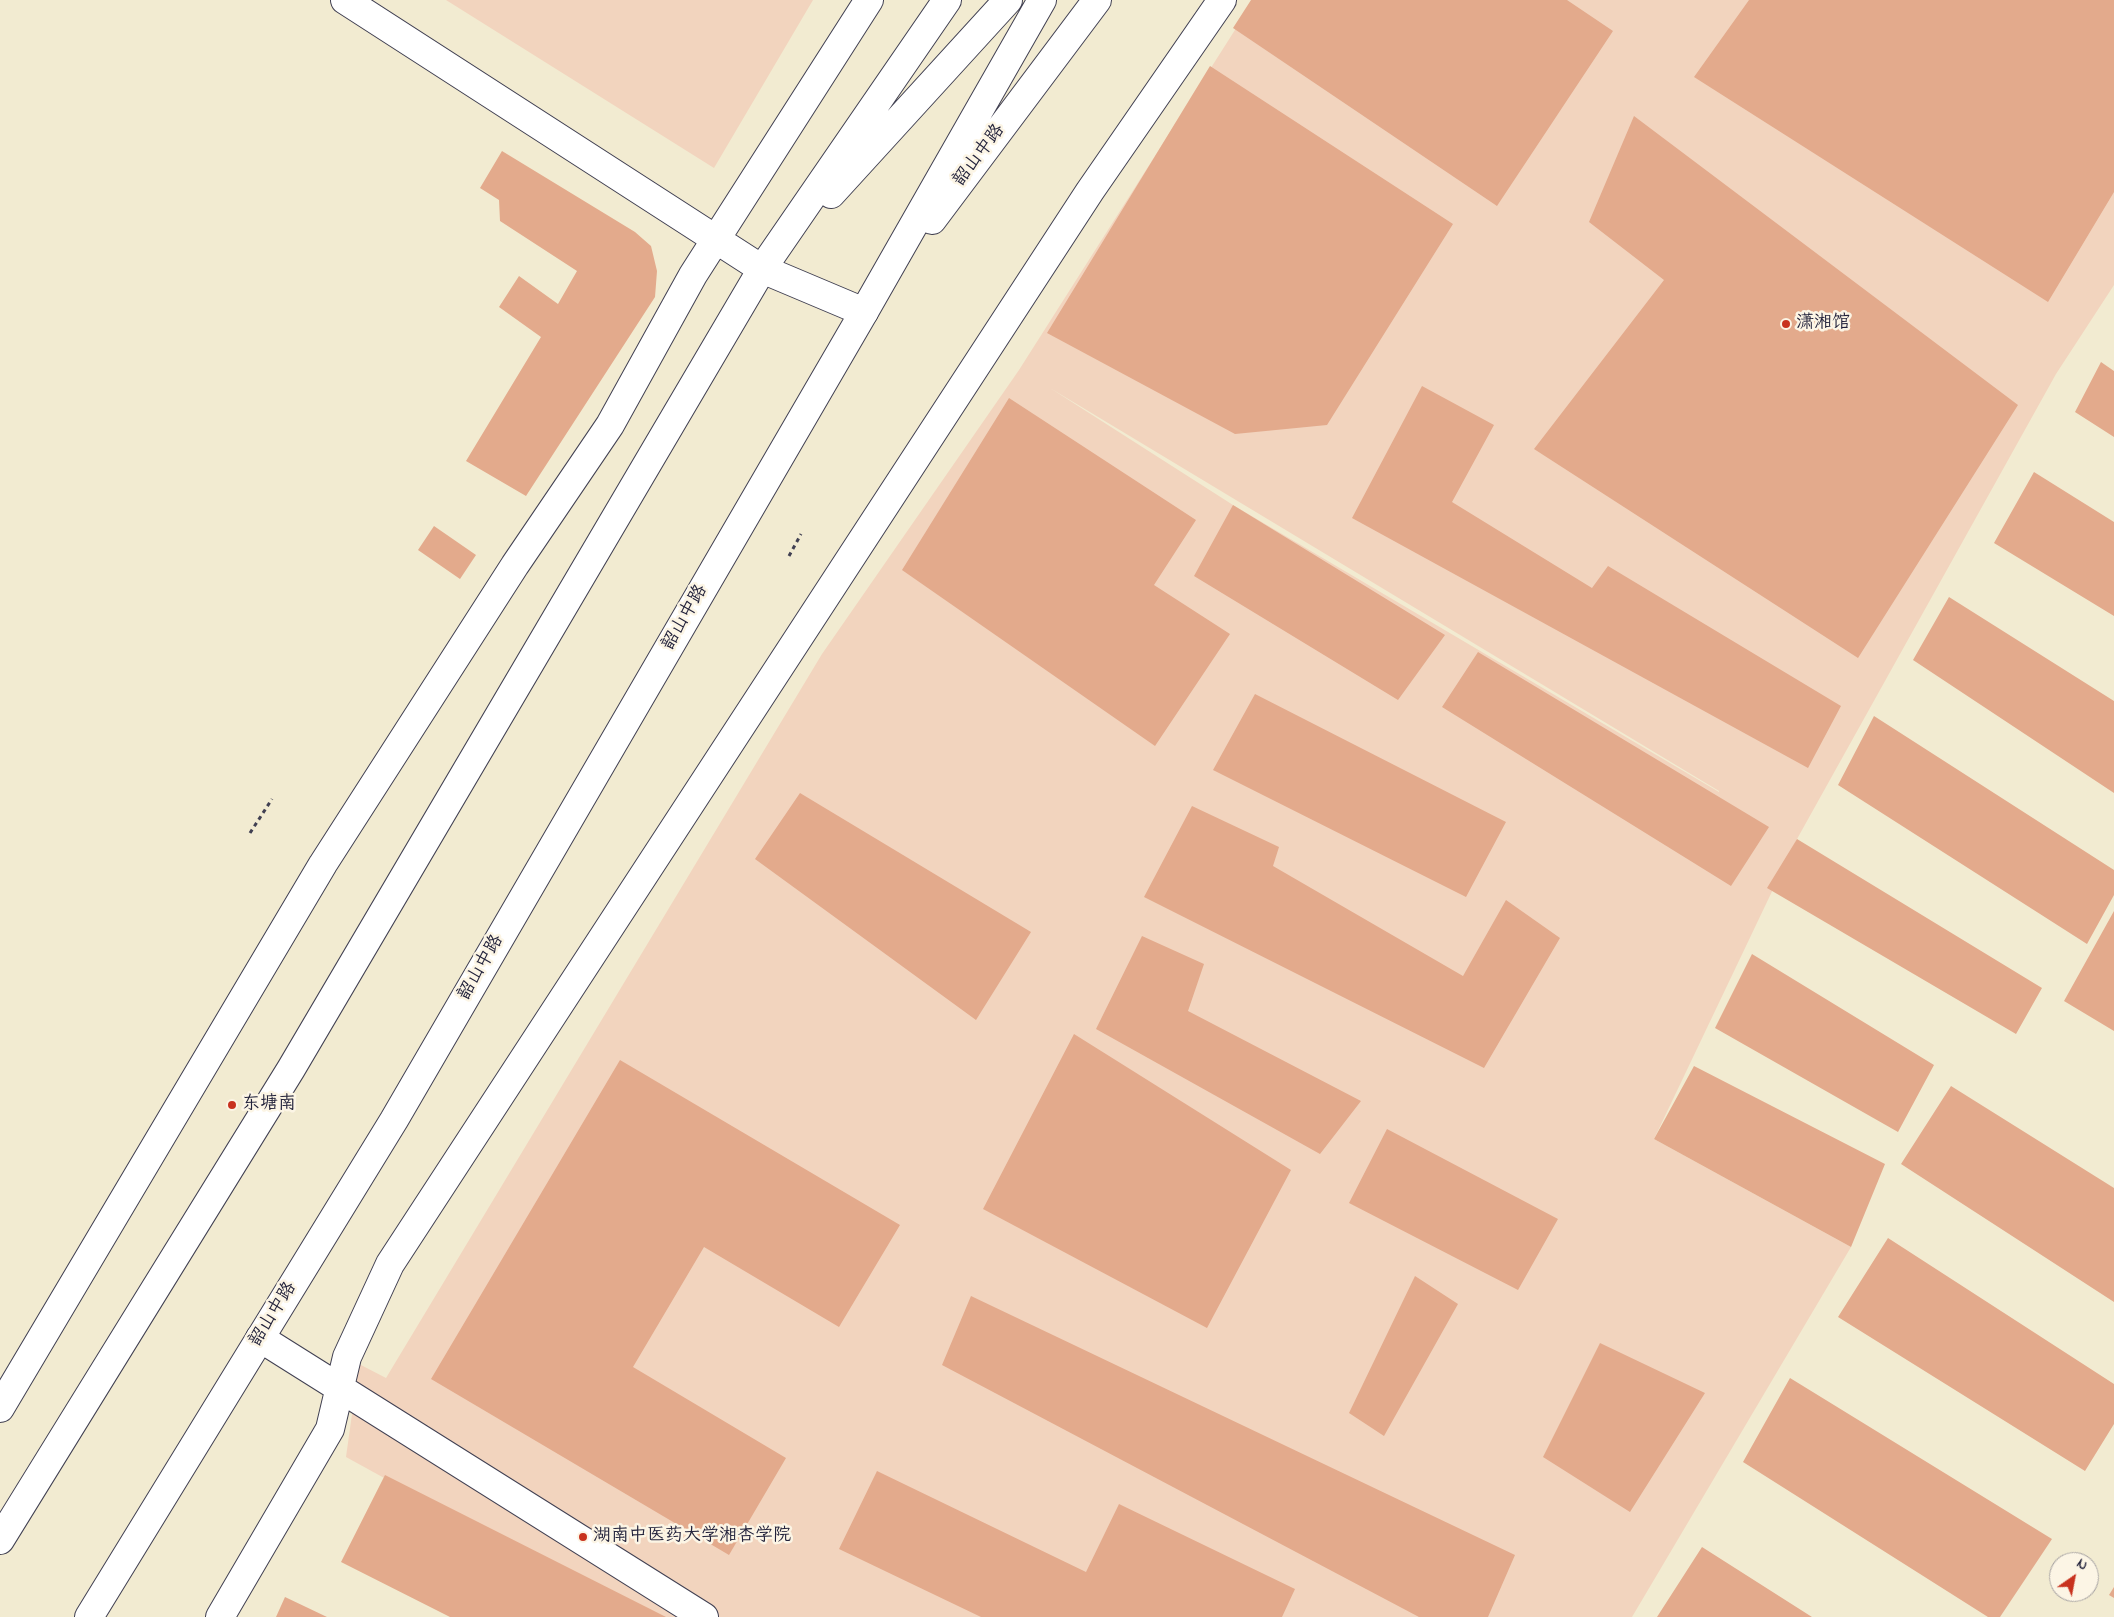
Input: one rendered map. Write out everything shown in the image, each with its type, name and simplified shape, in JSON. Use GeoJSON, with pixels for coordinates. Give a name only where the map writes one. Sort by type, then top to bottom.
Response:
{"type":"FeatureCollection","features":[{"type":"Feature","properties":{"kind":"main road"},"geometry":{"type":"LineString","coordinates":[[345,0],[762,269],[864,312]]}},
{"type":"Feature","properties":{"kind":"main road"},"geometry":{"type":"LineString","coordinates":[[0,1408],[323,864],[515,566],[610,425],[693,274],[869,0]]}},
{"type":"Feature","properties":{"kind":"main road"},"geometry":{"type":"LineString","coordinates":[[0,1540],[296,1061],[762,269],[947,0]]}},
{"type":"Feature","properties":{"kind":"main road"},"geometry":{"type":"LineString","coordinates":[[762,269],[1008,0]]}},
{"type":"Feature","properties":{"kind":"main road","name":"韶山中路"},"geometry":{"type":"LineString","coordinates":[[864,312],[1097,0]]}},
{"type":"Feature","properties":{"kind":"main road"},"geometry":{"type":"LineString","coordinates":[[220,1617],[330,1429],[347,1357],[390,1264],[1090,191],[1222,0]]}},
{"type":"Feature","properties":{"kind":"main road","name":"韶山中路"},"geometry":{"type":"LineString","coordinates":[[89,1617],[394,1120],[864,312],[1038,5]]}},
{"type":"Feature","properties":{"kind":"main road"},"geometry":{"type":"LineString","coordinates":[[260,1338],[704,1617]]}},
{"type":"Feature","properties":{"kind":"path"},"geometry":{"type":"LineString","coordinates":[[789,556],[801,534]]}},
{"type":"Feature","properties":{"kind":"path"},"geometry":{"type":"LineString","coordinates":[[250,833],[272,799]]}},
{"type":"Feature","properties":{"kind":"shaded area"},"geometry":{"type":"Polygon","coordinates":[[[446,0],[813,0],[714,168],[446,0]]]}},
{"type":"Feature","properties":{"kind":"shaded area"},"geometry":{"type":"Polygon","coordinates":[[[1254,0],[2114,0],[2114,285],[2056,374],[1797,839],[1654,1139],[1851,1247],[1632,1617],[637,1617],[346,1457],[359,1364],[386,1378],[822,654],[1019,370],[1254,0]],[[1050,388],[1233,505],[1719,791],[1050,388]]]}},
{"type":"Feature","properties":{"kind":"building"},"geometry":{"type":"Polygon","coordinates":[[[1251,0],[1567,0],[1613,31],[1497,206],[1233,28],[1251,0]]]}},
{"type":"Feature","properties":{"kind":"building"},"geometry":{"type":"Polygon","coordinates":[[[1749,0],[2114,0],[2114,192],[2048,302],[1694,77],[1749,0]]]}},
{"type":"Feature","properties":{"kind":"building"},"geometry":{"type":"Polygon","coordinates":[[[1210,66],[1453,224],[1327,425],[1235,434],[1047,333],[1210,66]]]}},
{"type":"Feature","properties":{"kind":"building"},"geometry":{"type":"Polygon","coordinates":[[[1634,116],[2018,405],[1858,658],[1534,449],[1664,280],[1589,222],[1634,116]]]}},
{"type":"Feature","properties":{"kind":"building"},"geometry":{"type":"Polygon","coordinates":[[[502,151],[635,232],[651,246],[657,271],[655,297],[526,496],[466,461],[541,337],[499,307],[519,276],[558,304],[577,271],[500,221],[499,200],[480,188],[502,151]]]}},
{"type":"Feature","properties":{"kind":"building"},"geometry":{"type":"Polygon","coordinates":[[[2101,362],[2114,371],[2114,437],[2075,412],[2101,362]]]}},
{"type":"Feature","properties":{"kind":"building"},"geometry":{"type":"Polygon","coordinates":[[[1422,386],[1494,425],[1452,502],[1592,588],[1608,566],[1841,706],[1808,768],[1352,518],[1422,386]]]}},
{"type":"Feature","properties":{"kind":"building"},"geometry":{"type":"Polygon","coordinates":[[[1009,398],[1196,520],[1154,585],[1230,634],[1155,746],[902,570],[1009,398]]]}},
{"type":"Feature","properties":{"kind":"building"},"geometry":{"type":"Polygon","coordinates":[[[2034,472],[2114,522],[2114,616],[1994,543],[2034,472]]]}},
{"type":"Feature","properties":{"kind":"building"},"geometry":{"type":"Polygon","coordinates":[[[1233,505],[1445,635],[1398,700],[1194,576],[1233,505]]]}},
{"type":"Feature","properties":{"kind":"building"},"geometry":{"type":"Polygon","coordinates":[[[434,526],[476,555],[460,579],[418,550],[434,526]]]}},
{"type":"Feature","properties":{"kind":"building"},"geometry":{"type":"Polygon","coordinates":[[[1949,597],[2114,701],[2114,793],[1913,660],[1949,597]]]}},
{"type":"Feature","properties":{"kind":"building"},"geometry":{"type":"Polygon","coordinates":[[[1478,652],[1769,827],[1731,886],[1442,707],[1478,652]]]}},
{"type":"Feature","properties":{"kind":"building"},"geometry":{"type":"Polygon","coordinates":[[[1255,694],[1506,822],[1466,897],[1213,770],[1255,694]]]}},
{"type":"Feature","properties":{"kind":"building"},"geometry":{"type":"Polygon","coordinates":[[[1874,716],[2114,870],[2114,895],[2087,944],[1838,785],[1874,716]]]}},
{"type":"Feature","properties":{"kind":"building"},"geometry":{"type":"Polygon","coordinates":[[[800,793],[1031,932],[976,1020],[755,859],[800,793]]]}},
{"type":"Feature","properties":{"kind":"building"},"geometry":{"type":"Polygon","coordinates":[[[1192,806],[1279,847],[1273,866],[1463,976],[1506,900],[1560,938],[1484,1068],[1144,897],[1192,806]]]}},
{"type":"Feature","properties":{"kind":"building"},"geometry":{"type":"Polygon","coordinates":[[[1797,839],[2042,988],[2016,1034],[1767,888],[1797,839]]]}},
{"type":"Feature","properties":{"kind":"building"},"geometry":{"type":"Polygon","coordinates":[[[2114,911],[2114,1031],[2064,1001],[2114,911]]]}},
{"type":"Feature","properties":{"kind":"building"},"geometry":{"type":"Polygon","coordinates":[[[1142,936],[1204,964],[1188,1011],[1361,1101],[1320,1154],[1096,1029],[1142,936]]]}},
{"type":"Feature","properties":{"kind":"building"},"geometry":{"type":"Polygon","coordinates":[[[1752,954],[1934,1065],[1898,1132],[1715,1028],[1752,954]]]}},
{"type":"Feature","properties":{"kind":"building"},"geometry":{"type":"Polygon","coordinates":[[[1074,1034],[1291,1170],[1207,1328],[983,1209],[1074,1034]]]}},
{"type":"Feature","properties":{"kind":"building"},"geometry":{"type":"Polygon","coordinates":[[[620,1060],[900,1225],[839,1327],[704,1247],[633,1367],[786,1458],[729,1555],[431,1379],[620,1060]]]}},
{"type":"Feature","properties":{"kind":"building"},"geometry":{"type":"Polygon","coordinates":[[[1694,1066],[1885,1164],[1851,1247],[1654,1139],[1694,1066]]]}},
{"type":"Feature","properties":{"kind":"building"},"geometry":{"type":"Polygon","coordinates":[[[1951,1086],[2114,1188],[2114,1302],[1901,1164],[1951,1086]]]}},
{"type":"Feature","properties":{"kind":"building"},"geometry":{"type":"Polygon","coordinates":[[[1387,1129],[1558,1219],[1518,1290],[1349,1203],[1387,1129]]]}},
{"type":"Feature","properties":{"kind":"building"},"geometry":{"type":"Polygon","coordinates":[[[1888,1238],[2114,1384],[2114,1424],[2085,1471],[1838,1317],[1888,1238]]]}},
{"type":"Feature","properties":{"kind":"building"},"geometry":{"type":"Polygon","coordinates":[[[1415,1276],[1458,1304],[1384,1436],[1349,1413],[1415,1276]]]}},
{"type":"Feature","properties":{"kind":"building"},"geometry":{"type":"Polygon","coordinates":[[[971,1296],[1515,1555],[1488,1617],[1419,1617],[942,1365],[971,1296]]]}},
{"type":"Feature","properties":{"kind":"building"},"geometry":{"type":"Polygon","coordinates":[[[1600,1343],[1705,1393],[1630,1512],[1543,1457],[1600,1343]]]}},
{"type":"Feature","properties":{"kind":"building"},"geometry":{"type":"Polygon","coordinates":[[[1790,1378],[2052,1539],[2000,1617],[1988,1617],[1743,1462],[1790,1378]]]}},
{"type":"Feature","properties":{"kind":"building"},"geometry":{"type":"Polygon","coordinates":[[[877,1471],[1086,1572],[1119,1504],[1295,1589],[1282,1617],[981,1617],[839,1549],[877,1471]]]}},
{"type":"Feature","properties":{"kind":"building"},"geometry":{"type":"Polygon","coordinates":[[[385,1475],[666,1617],[450,1617],[341,1562],[385,1475]]]}},
{"type":"Feature","properties":{"kind":"building"},"geometry":{"type":"Polygon","coordinates":[[[1702,1547],[1812,1617],[1657,1617],[1702,1547]]]}},
{"type":"Feature","properties":{"kind":"building"},"geometry":{"type":"Polygon","coordinates":[[[2114,1587],[2114,1598],[2109,1595],[2114,1587]]]}},
{"type":"Feature","properties":{"kind":"building"},"geometry":{"type":"Polygon","coordinates":[[[285,1597],[327,1617],[276,1617],[285,1597]]]}},
{"type":"Feature","properties":{"kind":"place","name":"潇湘馆"},"geometry":{"type":"Point","coordinates":[1786,324]}},
{"type":"Feature","properties":{"kind":"place","name":"东塘南"},"geometry":{"type":"Point","coordinates":[232,1105]}},
{"type":"Feature","properties":{"kind":"place","name":"湖南中医药大学湘杏学院"},"geometry":{"type":"Point","coordinates":[583,1537]}}]}
